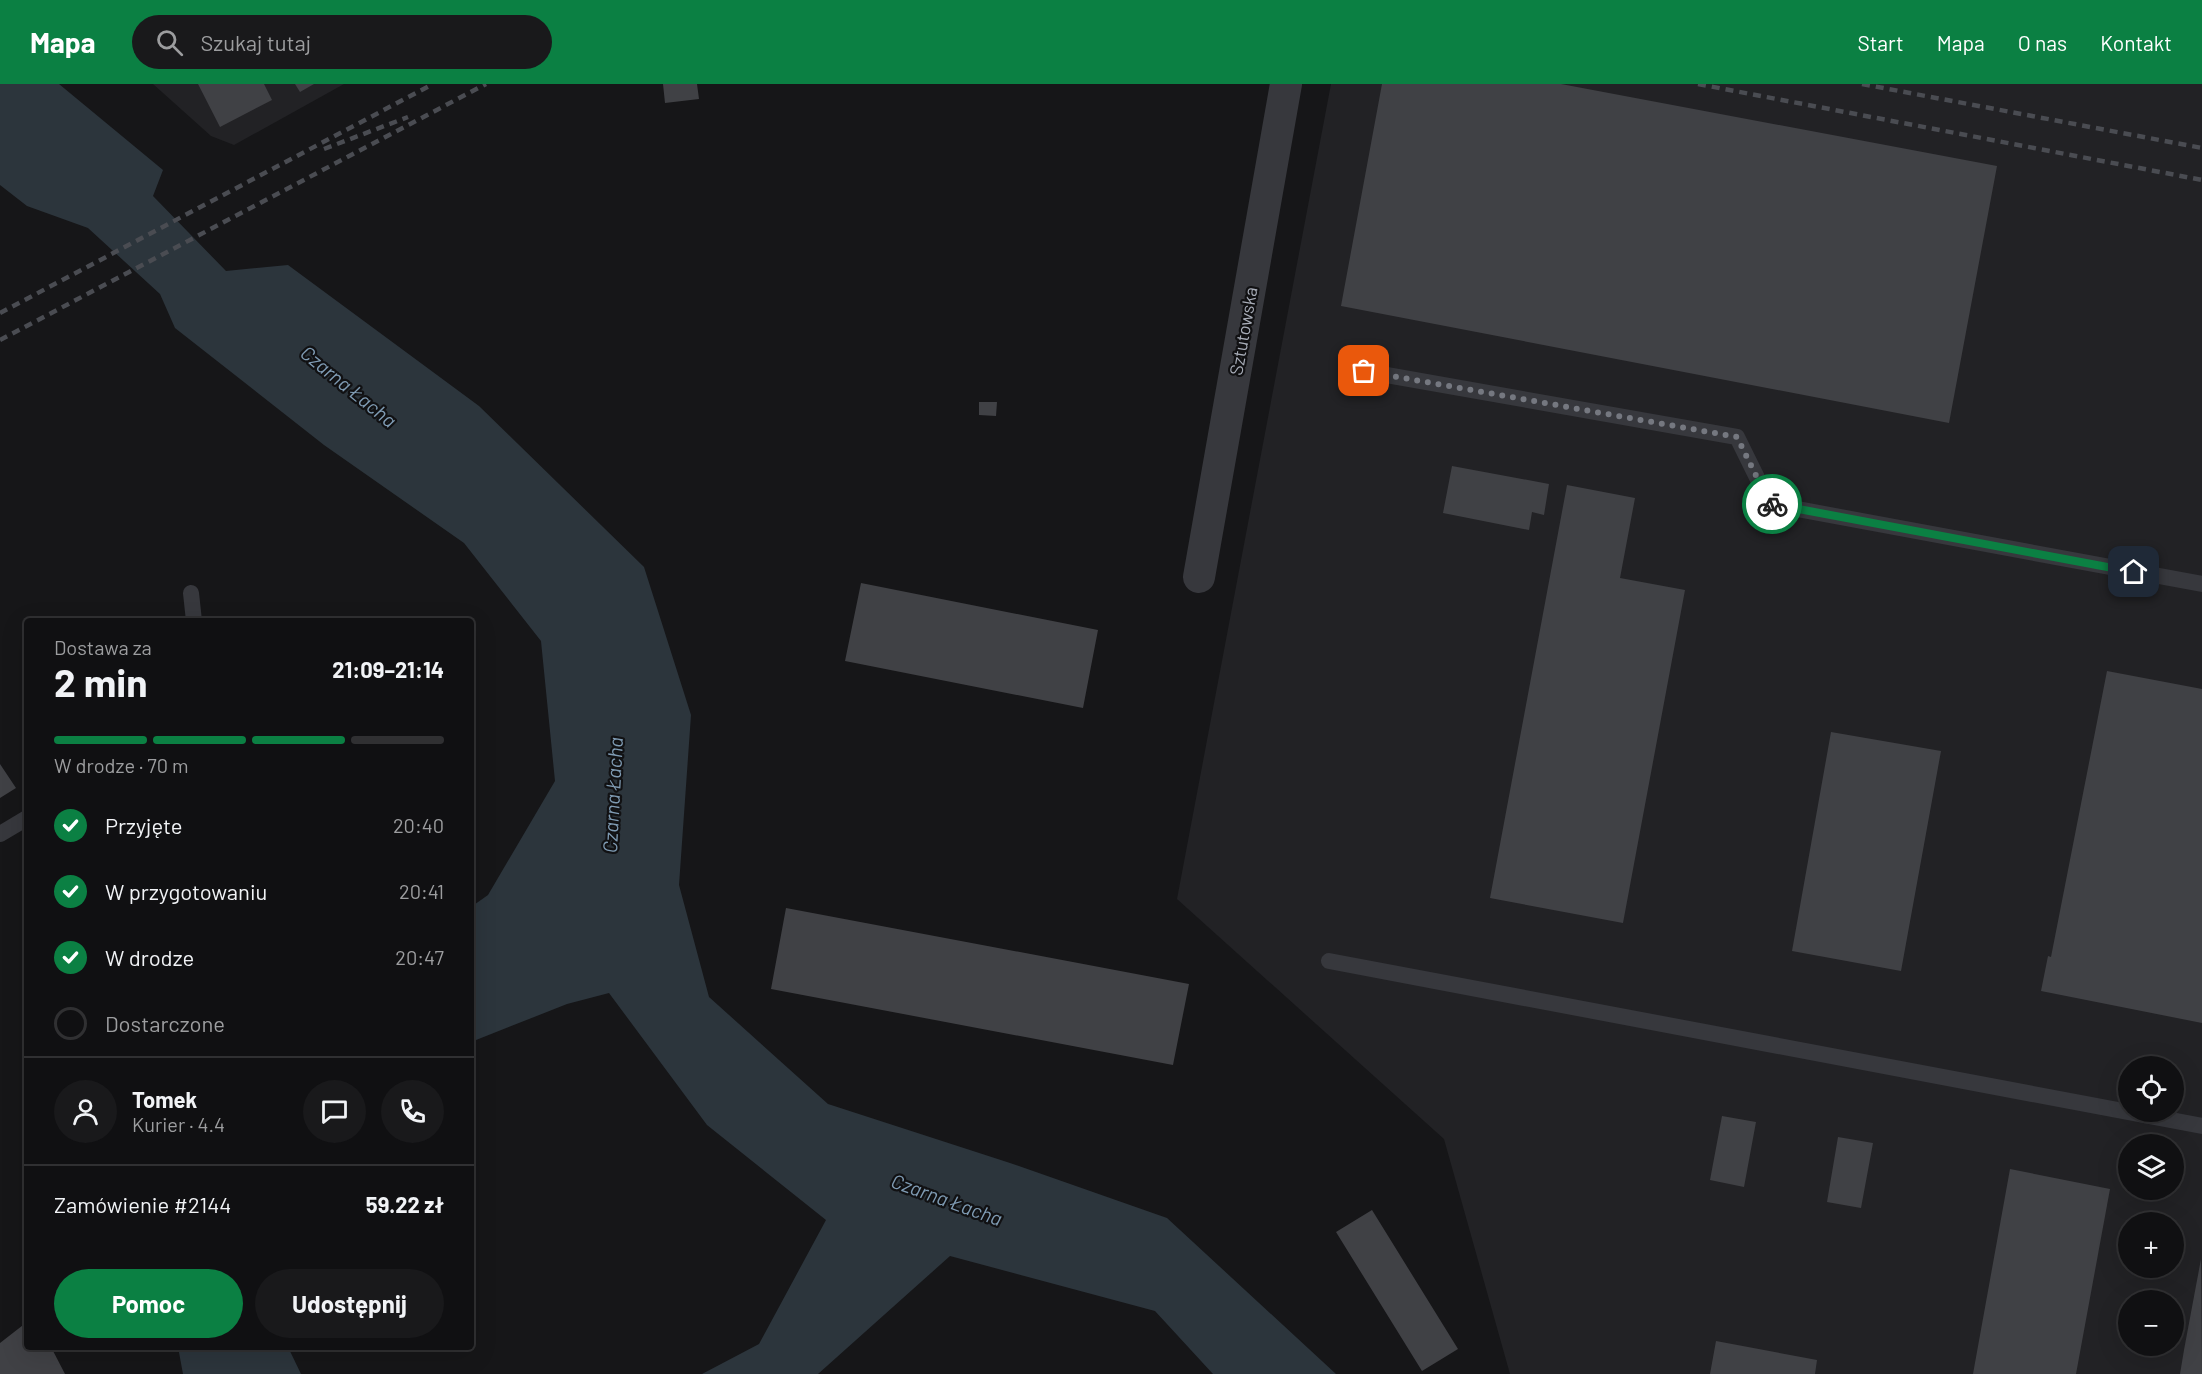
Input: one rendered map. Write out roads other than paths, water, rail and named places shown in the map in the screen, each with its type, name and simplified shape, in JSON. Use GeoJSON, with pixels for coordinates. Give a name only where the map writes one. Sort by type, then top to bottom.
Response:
{"type":"FeatureCollection","features":[{"type":"Feature","properties":{"kind":"street","name":"Sztutowska"},"geometry":{"type":"LineString","coordinates":[[1199,577],[1286,84]]}},
{"type":"Feature","properties":{"kind":"lane"},"geometry":{"type":"LineString","coordinates":[[1364,371],[1737,437],[1770,504],[2202,584]]}},
{"type":"Feature","properties":{"kind":"lane"},"geometry":{"type":"LineString","coordinates":[[191,593],[194,618]]}},
{"type":"Feature","properties":{"kind":"lane"},"geometry":{"type":"LineString","coordinates":[[0,834],[24,820]]}},
{"type":"Feature","properties":{"kind":"lane"},"geometry":{"type":"LineString","coordinates":[[1329,961],[2202,1126]]}},
{"type":"Feature","properties":{"kind":"water","name":"Czarna Łacha"},"geometry":{"type":"Polygon","coordinates":[[[0,84],[59,84],[163,170],[153,196],[226,271],[288,265],[479,406],[644,567],[691,715],[679,885],[709,997],[828,1104],[1010,1163],[1167,1218],[1336,1374],[1213,1374],[1155,1311],[950,1256],[818,1374],[702,1374],[759,1344],[826,1220],[707,1125],[609,993],[567,1004],[474,1041],[474,905],[488,895],[555,781],[541,641],[464,543],[324,445],[175,328],[160,294],[88,228],[27,206],[0,185],[0,84]]]}},
{"type":"Feature","properties":{"kind":"water"},"geometry":{"type":"Polygon","coordinates":[[[179,1350],[289,1350],[301,1374],[183,1374],[179,1350]]]}},
{"type":"Feature","properties":{"kind":"railway"},"geometry":{"type":"LineString","coordinates":[[0,313],[433,84]]}},
{"type":"Feature","properties":{"kind":"railway"},"geometry":{"type":"LineString","coordinates":[[0,340],[486,84]]}},
{"type":"Feature","properties":{"kind":"railway"},"geometry":{"type":"LineString","coordinates":[[1698,84],[2202,180]]}},
{"type":"Feature","properties":{"kind":"railway"},"geometry":{"type":"LineString","coordinates":[[1862,84],[2202,148]]}},
{"type":"Feature","properties":{"kind":"railway"},"geometry":{"type":"LineString","coordinates":[[324,149],[408,117]]}}]}
